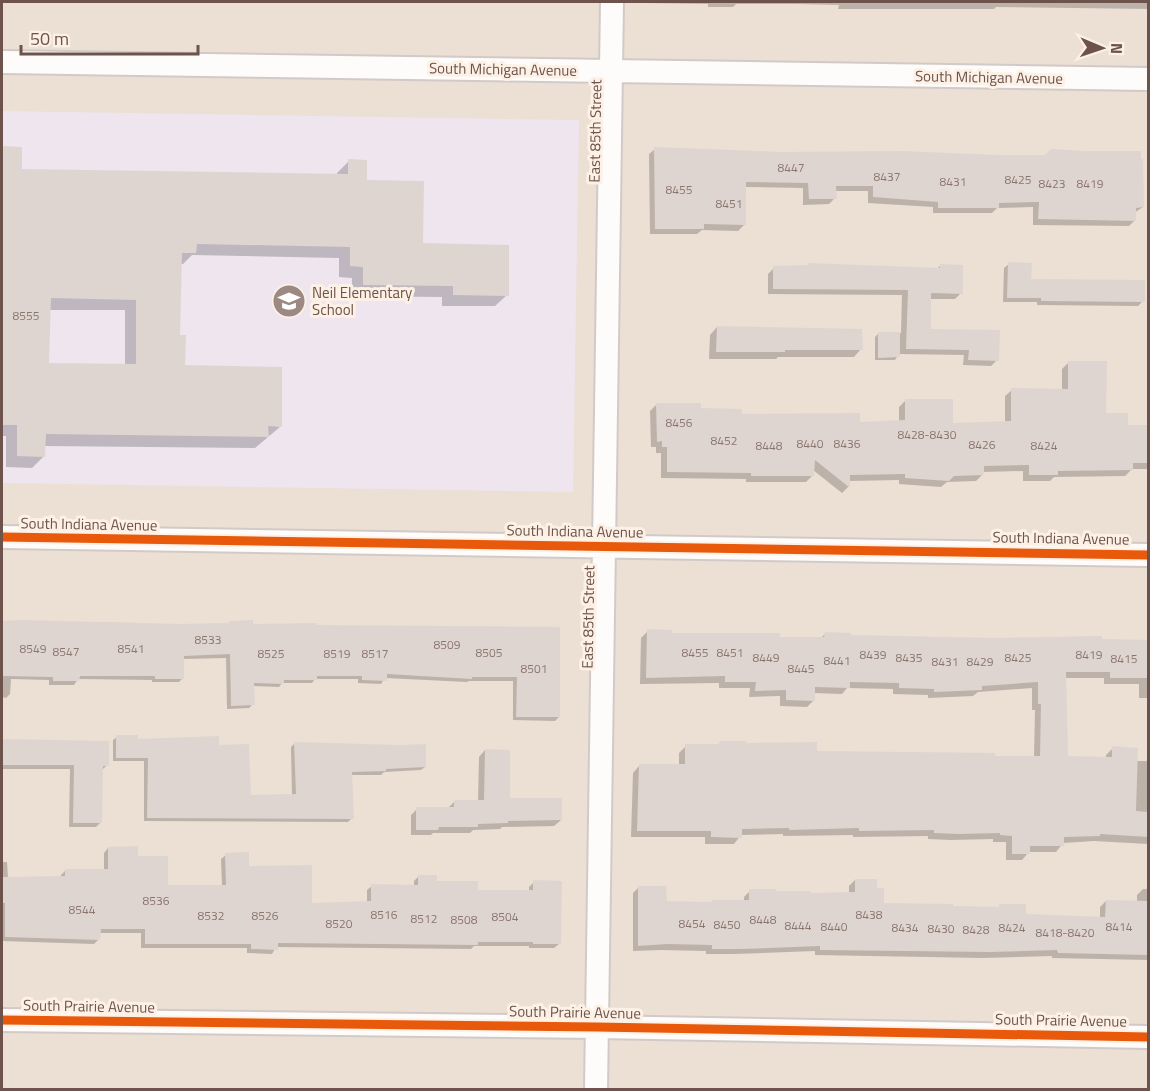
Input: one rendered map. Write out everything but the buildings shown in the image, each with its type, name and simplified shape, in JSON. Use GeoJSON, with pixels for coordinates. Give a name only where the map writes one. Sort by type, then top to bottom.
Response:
{"type":"FeatureCollection","features":[{"type":"Feature","properties":{"kind":"street","name":"East 85th Street"},"geometry":{"type":"LineString","coordinates":[[596,1089],[612,2]]}},
{"type":"Feature","properties":{"kind":"street","name":"South Michigan Avenue"},"geometry":{"type":"LineString","coordinates":[[2,62],[1149,79]]}},
{"type":"Feature","properties":{"kind":"street","name":"South Indiana Avenue"},"geometry":{"type":"LineString","coordinates":[[2,537],[1149,555]]}},
{"type":"Feature","properties":{"kind":"street","name":"South Prairie Avenue"},"geometry":{"type":"LineString","coordinates":[[2,1020],[597,1027],[1149,1037]]}},
{"type":"Feature","properties":{"kind":"shaded area"},"geometry":{"type":"Polygon","coordinates":[[[2,2],[1148,2],[1148,1089],[2,1089],[2,2]]]}},
{"type":"Feature","properties":{"kind":"shaded area","name":"Neil Elementary School"},"geometry":{"type":"Polygon","coordinates":[[[2,111],[579,120],[573,492],[2,483],[2,111]]]}},
{"type":"Feature","properties":{"kind":"cycle path"},"geometry":{"type":"LineString","coordinates":[[2,537],[1148,555]]}},
{"type":"Feature","properties":{"kind":"cycle path"},"geometry":{"type":"LineString","coordinates":[[2,1020],[597,1027],[1148,1037]]}},
{"type":"Feature","properties":{"kind":"place","name":"Neil Elementary School"},"geometry":{"type":"Point","coordinates":[289,301]}}]}
